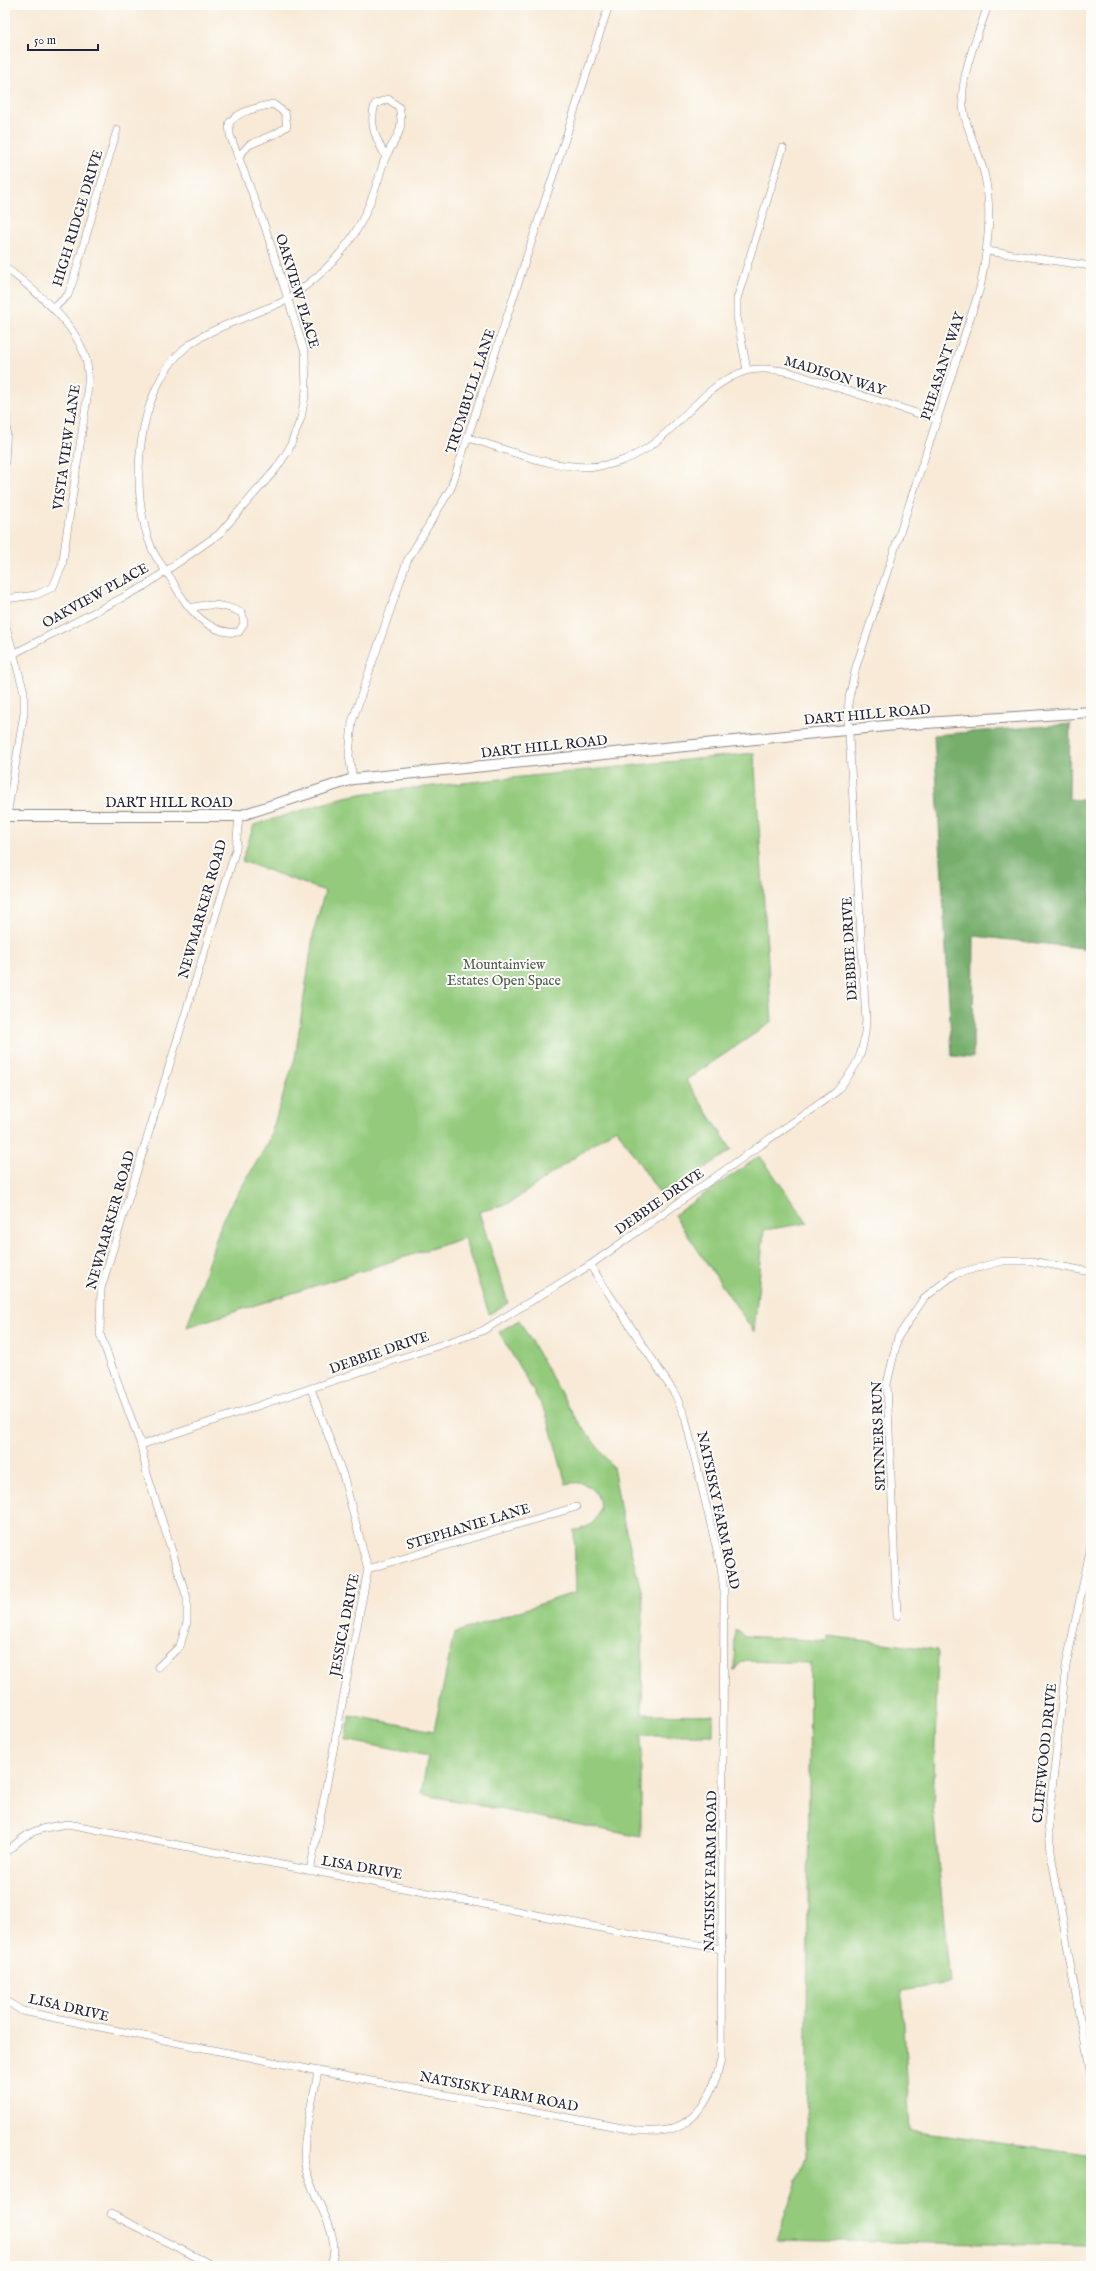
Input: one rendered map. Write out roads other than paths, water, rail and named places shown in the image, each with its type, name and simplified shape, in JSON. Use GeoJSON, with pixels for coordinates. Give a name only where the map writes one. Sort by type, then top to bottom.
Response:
{"type":"FeatureCollection","features":[{"type":"Feature","properties":{"kind":"main road","name":"DART HILL ROAD"},"geometry":{"type":"LineString","coordinates":[[6,816],[239,816],[353,779],[850,730],[1091,712]]}},
{"type":"Feature","properties":{"kind":"street","name":"TRUMBULL LANE"},"geometry":{"type":"LineString","coordinates":[[353,779],[349,756],[352,722],[390,609],[408,561],[451,488],[469,438],[609,5]]}},
{"type":"Feature","properties":{"kind":"street","name":"PHEASANT WAY"},"geometry":{"type":"LineString","coordinates":[[850,730],[848,718],[849,698],[856,667],[980,288],[987,251],[988,196],[985,175],[968,130],[962,90],[988,5]]}},
{"type":"Feature","properties":{"kind":"street"},"geometry":{"type":"LineString","coordinates":[[190,608],[205,604],[228,606],[242,614],[244,623],[239,632],[229,634],[215,628],[196,616],[190,608],[179,593],[167,570],[152,550],[141,513],[138,466],[142,436],[152,400],[167,368],[186,348],[216,328],[288,299],[336,260],[357,231],[373,200],[385,155],[398,137],[402,120],[399,106],[388,99],[375,104],[371,118],[374,136],[385,155]]}},
{"type":"Feature","properties":{"kind":"street","name":"OAKVIEW PLACE"},"geometry":{"type":"LineString","coordinates":[[15,653],[143,587],[219,534],[276,469],[289,449],[301,418],[306,391],[305,353],[288,299],[230,135],[229,123],[235,116],[251,109],[273,104],[285,113],[286,126],[277,133],[249,145],[238,157]]}},
{"type":"Feature","properties":{"kind":"street","name":"HIGH RIDGE DRIVE"},"geometry":{"type":"LineString","coordinates":[[54,308],[68,295],[74,281],[117,130]]}},
{"type":"Feature","properties":{"kind":"street"},"geometry":{"type":"LineString","coordinates":[[747,370],[737,317],[736,299],[783,148]]}},
{"type":"Feature","properties":{"kind":"street"},"geometry":{"type":"LineString","coordinates":[[987,251],[1091,266]]}},
{"type":"Feature","properties":{"kind":"street","name":"VISTA VIEW LANE"},"geometry":{"type":"LineString","coordinates":[[5,267],[54,308],[68,326],[80,346],[88,372],[87,398],[62,566],[53,587],[36,595],[5,599]]}},
{"type":"Feature","properties":{"kind":"street","name":"MADISON WAY"},"geometry":{"type":"LineString","coordinates":[[469,438],[559,464],[582,467],[610,465],[630,458],[650,448],[722,382],[747,370],[766,369],[789,372],[938,420]]}},
{"type":"Feature","properties":{"kind":"street"},"geometry":{"type":"LineString","coordinates":[[5,406],[7,424],[5,463]]}},
{"type":"Feature","properties":{"kind":"street"},"geometry":{"type":"LineString","coordinates":[[5,623],[15,653],[24,692],[24,713],[6,816]]}},
{"type":"Feature","properties":{"kind":"street","name":"DEBBIE DRIVE"},"geometry":{"type":"LineString","coordinates":[[141,1445],[482,1331],[590,1265],[836,1092],[855,1069],[864,1045],[866,1020],[850,730]]}},
{"type":"Feature","properties":{"kind":"street","name":"NEWMARKER ROAD"},"geometry":{"type":"LineString","coordinates":[[158,1667],[180,1646],[187,1622],[186,1598],[147,1474],[141,1445],[100,1334],[101,1288],[236,849],[239,816]]}},
{"type":"Feature","properties":{"kind":"street","name":"SPINNERS RUN"},"geometry":{"type":"LineString","coordinates":[[897,1616],[887,1384],[898,1337],[924,1298],[955,1274],[1003,1261],[1032,1261],[1091,1272]]}},
{"type":"Feature","properties":{"kind":"street","name":"NATSISKY FARM ROAD"},"geometry":{"type":"LineString","coordinates":[[318,2071],[639,2131],[667,2130],[691,2118],[706,2102],[716,2083],[721,2060],[724,1592],[721,1567],[685,1417],[675,1394],[590,1265]]}},
{"type":"Feature","properties":{"kind":"street","name":"JESSICA DRIVE"},"geometry":{"type":"LineString","coordinates":[[310,1871],[368,1569],[342,1475],[311,1389]]}},
{"type":"Feature","properties":{"kind":"street","name":"STEPHANIE LANE"},"geometry":{"type":"LineString","coordinates":[[368,1569],[576,1507]]}},
{"type":"Feature","properties":{"kind":"street","name":"CLIFFWOOD DRIVE"},"geometry":{"type":"LineString","coordinates":[[1091,1546],[1066,1666],[1048,1824],[1052,1859],[1091,2082]]}},
{"type":"Feature","properties":{"kind":"street","name":"LISA DRIVE"},"geometry":{"type":"LineString","coordinates":[[5,1854],[21,1838],[42,1827],[68,1824],[434,1894],[616,1931],[722,1949]]}},
{"type":"Feature","properties":{"kind":"street","name":"LISA DRIVE"},"geometry":{"type":"LineString","coordinates":[[5,2000],[22,2010],[318,2071]]}},
{"type":"Feature","properties":{"kind":"street"},"geometry":{"type":"LineString","coordinates":[[318,2071],[304,2149],[305,2163],[309,2183],[329,2226],[334,2247],[332,2266]]}},
{"type":"Feature","properties":{"kind":"street"},"geometry":{"type":"LineString","coordinates":[[111,2214],[214,2266]]}},
{"type":"Feature","properties":{"kind":"park label","name":"Mountainview Estates Open Space"},"geometry":{"type":"Point","coordinates":[504,972]}}]}
